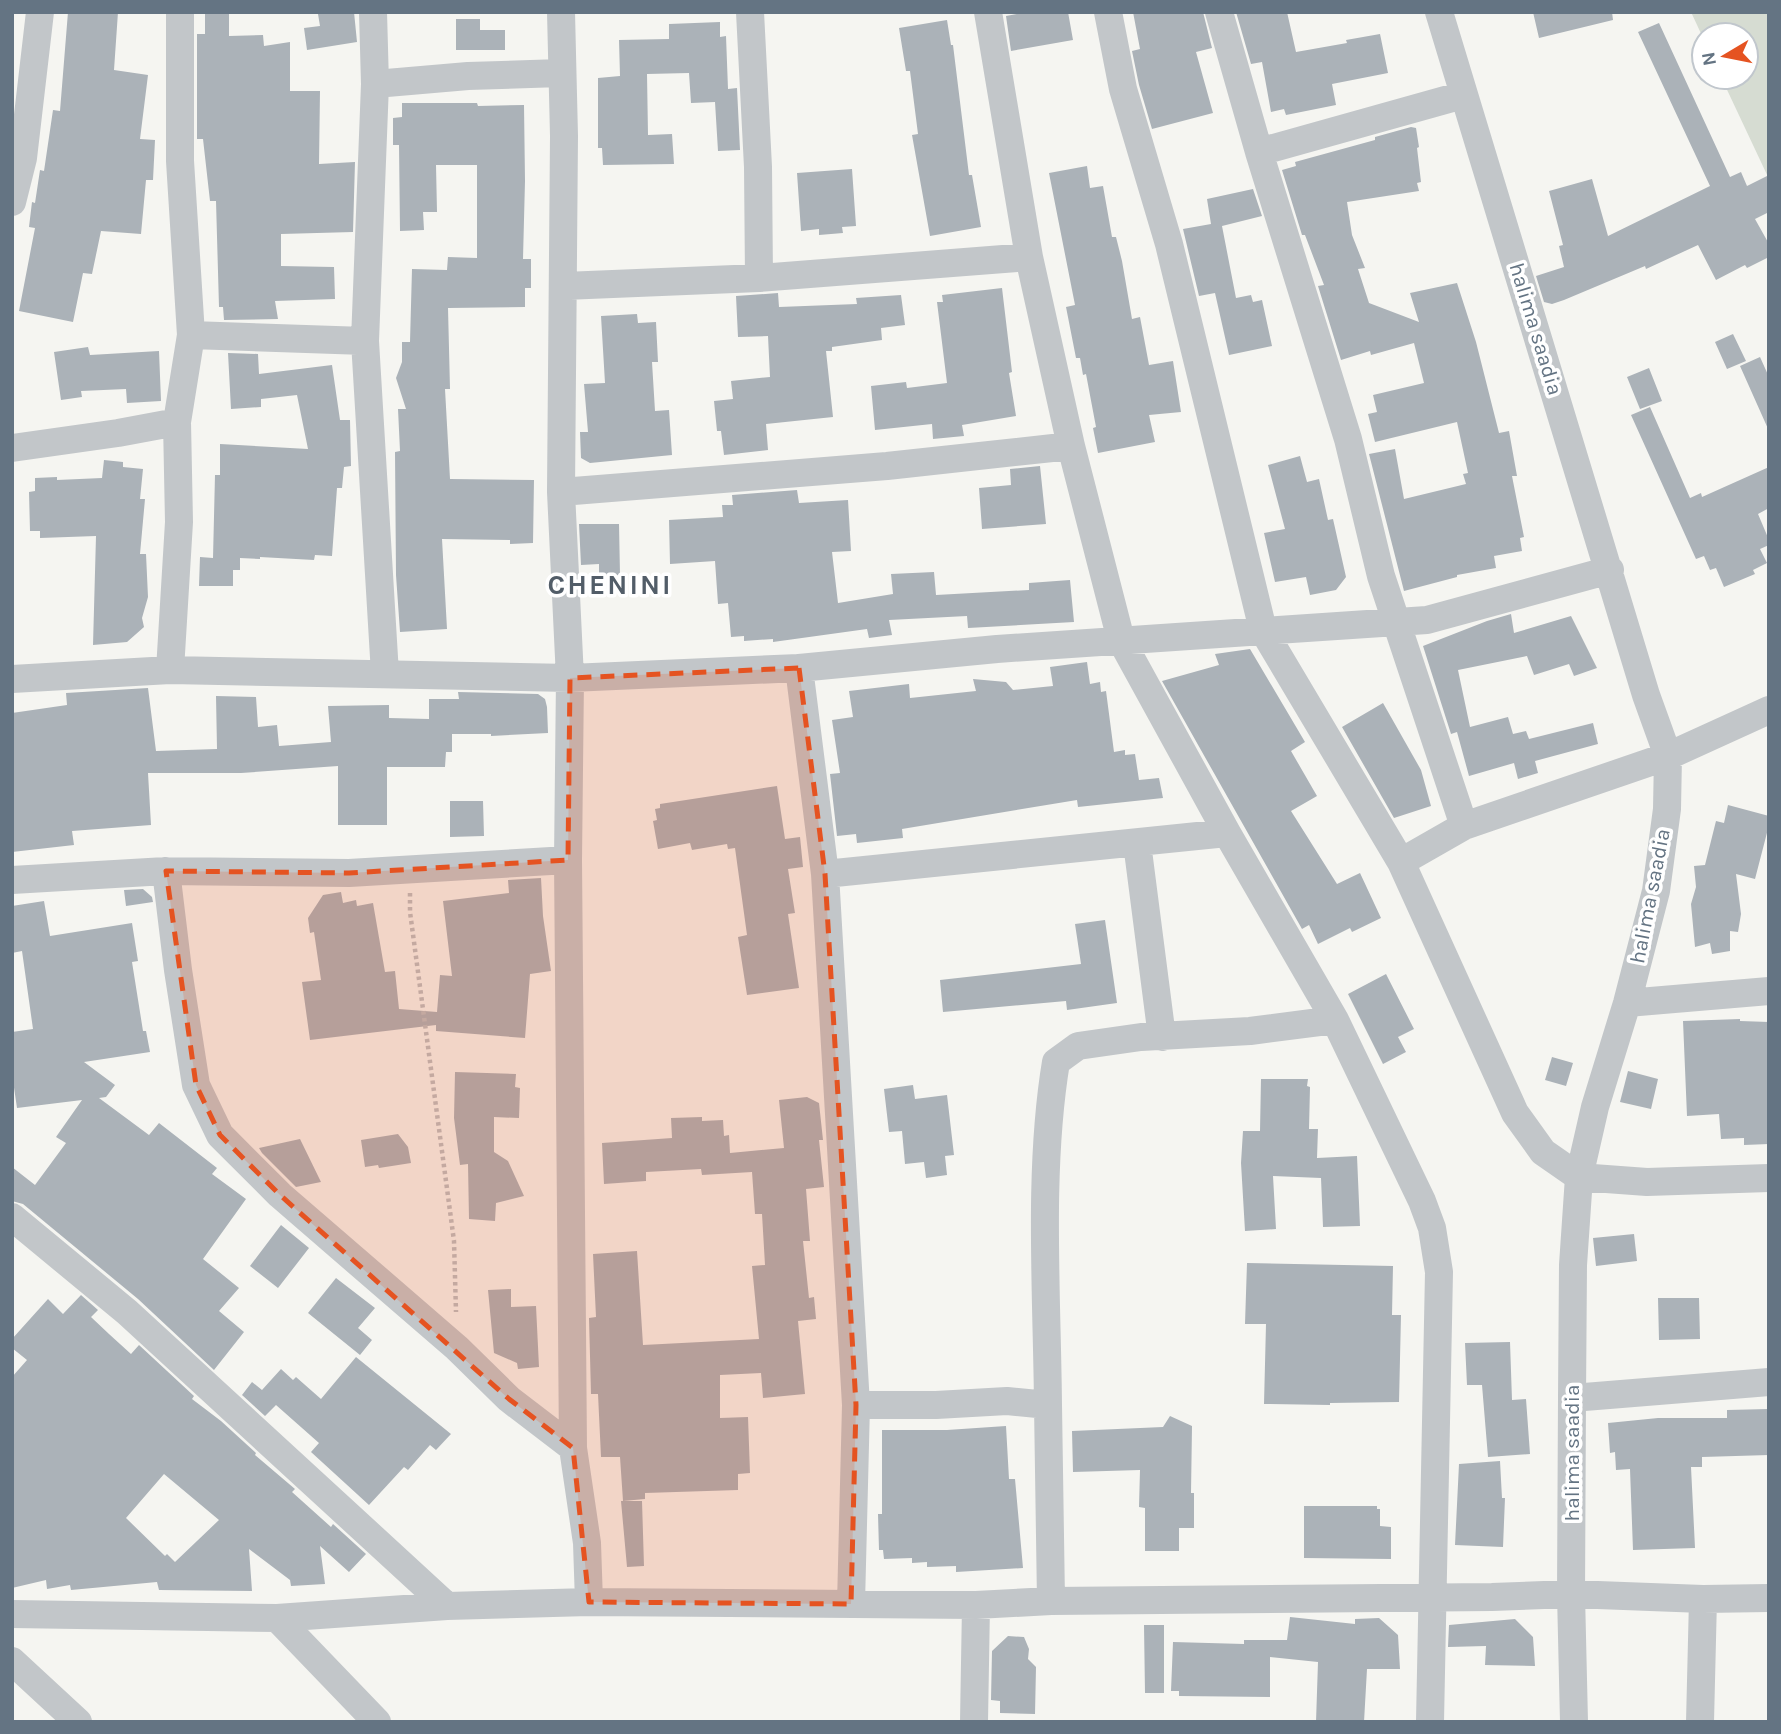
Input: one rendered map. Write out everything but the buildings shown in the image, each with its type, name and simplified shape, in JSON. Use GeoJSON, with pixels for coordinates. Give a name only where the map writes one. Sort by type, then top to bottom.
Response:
{"type":"FeatureCollection","features":[{"type":"Feature","properties":{"kind":"street"},"geometry":{"type":"LineString","coordinates":[[12,202],[23,158],[40,12]]}},
{"type":"Feature","properties":{"kind":"street"},"geometry":{"type":"LineString","coordinates":[[170,670],[179,522],[177,422],[191,335],[180,161],[180,12]]}},
{"type":"Feature","properties":{"kind":"street"},"geometry":{"type":"LineString","coordinates":[[373,12],[375,84],[365,341],[385,674]]}},
{"type":"Feature","properties":{"kind":"street"},"geometry":{"type":"LineString","coordinates":[[561,12],[565,136],[561,492],[570,678],[568,860],[573,1448],[587,1543],[589,1602]]}},
{"type":"Feature","properties":{"kind":"street"},"geometry":{"type":"LineString","coordinates":[[750,12],[758,167],[759,278]]}},
{"type":"Feature","properties":{"kind":"street"},"geometry":{"type":"LineString","coordinates":[[988,12],[1029,257],[1071,446],[1121,640],[1227,833],[1335,1020],[1422,1201],[1432,1228],[1439,1272],[1430,1722]]}},
{"type":"Feature","properties":{"kind":"street"},"geometry":{"type":"LineString","coordinates":[[1108,12],[1123,89],[1169,244],[1263,630],[1401,862],[1515,1113],[1543,1152],[1579,1177],[1647,1181],[1769,1178]]}},
{"type":"Feature","properties":{"kind":"street"},"geometry":{"type":"LineString","coordinates":[[1219,12],[1259,152],[1348,439],[1381,576],[1464,826]]}},
{"type":"Feature","properties":{"kind":"street","name":"halima saadia"},"geometry":{"type":"LineString","coordinates":[[1439,12],[1646,695],[1668,756],[1667,809],[1656,891],[1627,1003],[1595,1107],[1579,1177],[1573,1265],[1571,1594],[1574,1722]]}},
{"type":"Feature","properties":{"kind":"street"},"geometry":{"type":"LineString","coordinates":[[375,84],[468,76],[561,73]]}},
{"type":"Feature","properties":{"kind":"street"},"geometry":{"type":"LineString","coordinates":[[1259,152],[1463,95]]}},
{"type":"Feature","properties":{"kind":"street"},"geometry":{"type":"LineString","coordinates":[[564,286],[759,278],[1029,257]]}},
{"type":"Feature","properties":{"kind":"street"},"geometry":{"type":"LineString","coordinates":[[191,335],[365,341]]}},
{"type":"Feature","properties":{"kind":"street"},"geometry":{"type":"LineString","coordinates":[[12,448],[177,422]]}},
{"type":"Feature","properties":{"kind":"street"},"geometry":{"type":"LineString","coordinates":[[561,492],[887,466],[1071,446]]}},
{"type":"Feature","properties":{"kind":"street"},"geometry":{"type":"LineString","coordinates":[[12,679],[170,670],[570,678],[799,668],[997,649],[1427,620],[1610,570]]}},
{"type":"Feature","properties":{"kind":"street"},"geometry":{"type":"LineString","coordinates":[[799,668],[825,874],[856,1405],[851,1604]]}},
{"type":"Feature","properties":{"kind":"street"},"geometry":{"type":"LineString","coordinates":[[1401,862],[1464,826],[1668,756],[1769,710]]}},
{"type":"Feature","properties":{"kind":"street"},"geometry":{"type":"LineString","coordinates":[[825,874],[1227,833]]}},
{"type":"Feature","properties":{"kind":"street"},"geometry":{"type":"LineString","coordinates":[[1138,843],[1163,1037]]}},
{"type":"Feature","properties":{"kind":"street"},"geometry":{"type":"LineString","coordinates":[[12,880],[166,871],[411,871],[568,860]]}},
{"type":"Feature","properties":{"kind":"street"},"geometry":{"type":"LineString","coordinates":[[166,871],[178,971],[197,1085],[220,1135],[280,1195],[457,1348],[509,1399],[573,1448]]}},
{"type":"Feature","properties":{"kind":"street"},"geometry":{"type":"LineString","coordinates":[[1627,1003],[1769,991]]}},
{"type":"Feature","properties":{"kind":"street"},"geometry":{"type":"LineString","coordinates":[[1051,1601],[1046,1190],[1049,1100],[1056,1062],[1078,1046],[1141,1037],[1250,1031],[1335,1020]]}},
{"type":"Feature","properties":{"kind":"street"},"geometry":{"type":"LineString","coordinates":[[12,1217],[127,1312],[447,1606]]}},
{"type":"Feature","properties":{"kind":"street"},"geometry":{"type":"LineString","coordinates":[[1572,1398],[1769,1382]]}},
{"type":"Feature","properties":{"kind":"street"},"geometry":{"type":"LineString","coordinates":[[856,1405],[936,1405],[1007,1401],[1048,1405]]}},
{"type":"Feature","properties":{"kind":"street"},"geometry":{"type":"LineString","coordinates":[[12,1614],[277,1618],[447,1606],[589,1602],[976,1605],[1051,1601],[1433,1598],[1571,1594],[1703,1599],[1769,1598]]}},
{"type":"Feature","properties":{"kind":"street"},"geometry":{"type":"LineString","coordinates":[[1700,1722],[1703,1599]]}},
{"type":"Feature","properties":{"kind":"street"},"geometry":{"type":"LineString","coordinates":[[974,1722],[976,1605]]}},
{"type":"Feature","properties":{"kind":"street"},"geometry":{"type":"LineString","coordinates":[[277,1618],[377,1722]]}},
{"type":"Feature","properties":{"kind":"street"},"geometry":{"type":"LineString","coordinates":[[12,1661],[78,1722]]}},
{"type":"Feature","properties":{"kind":"path"},"geometry":{"type":"LineString","coordinates":[[411,871],[410,912],[454,1241],[457,1348]]}},
{"type":"Feature","properties":{"kind":"highlighted area"},"geometry":{"type":"Polygon","coordinates":[[[799,668],[825,874],[856,1405],[851,1604],[589,1602],[573,1448],[509,1399],[280,1195],[220,1135],[196,1085],[166,871],[349,873],[568,860],[570,678],[799,668]]]}},
{"type":"Feature","properties":{"kind":"shaded area"},"geometry":{"type":"Polygon","coordinates":[[[1691,12],[1769,12],[1769,179],[1728,91],[1760,91],[1760,21],[1695,21],[1691,12]]]}},
{"type":"Feature","properties":{"kind":"district","name":"CHENINI"},"geometry":{"type":"Point","coordinates":[610,584]}}]}
